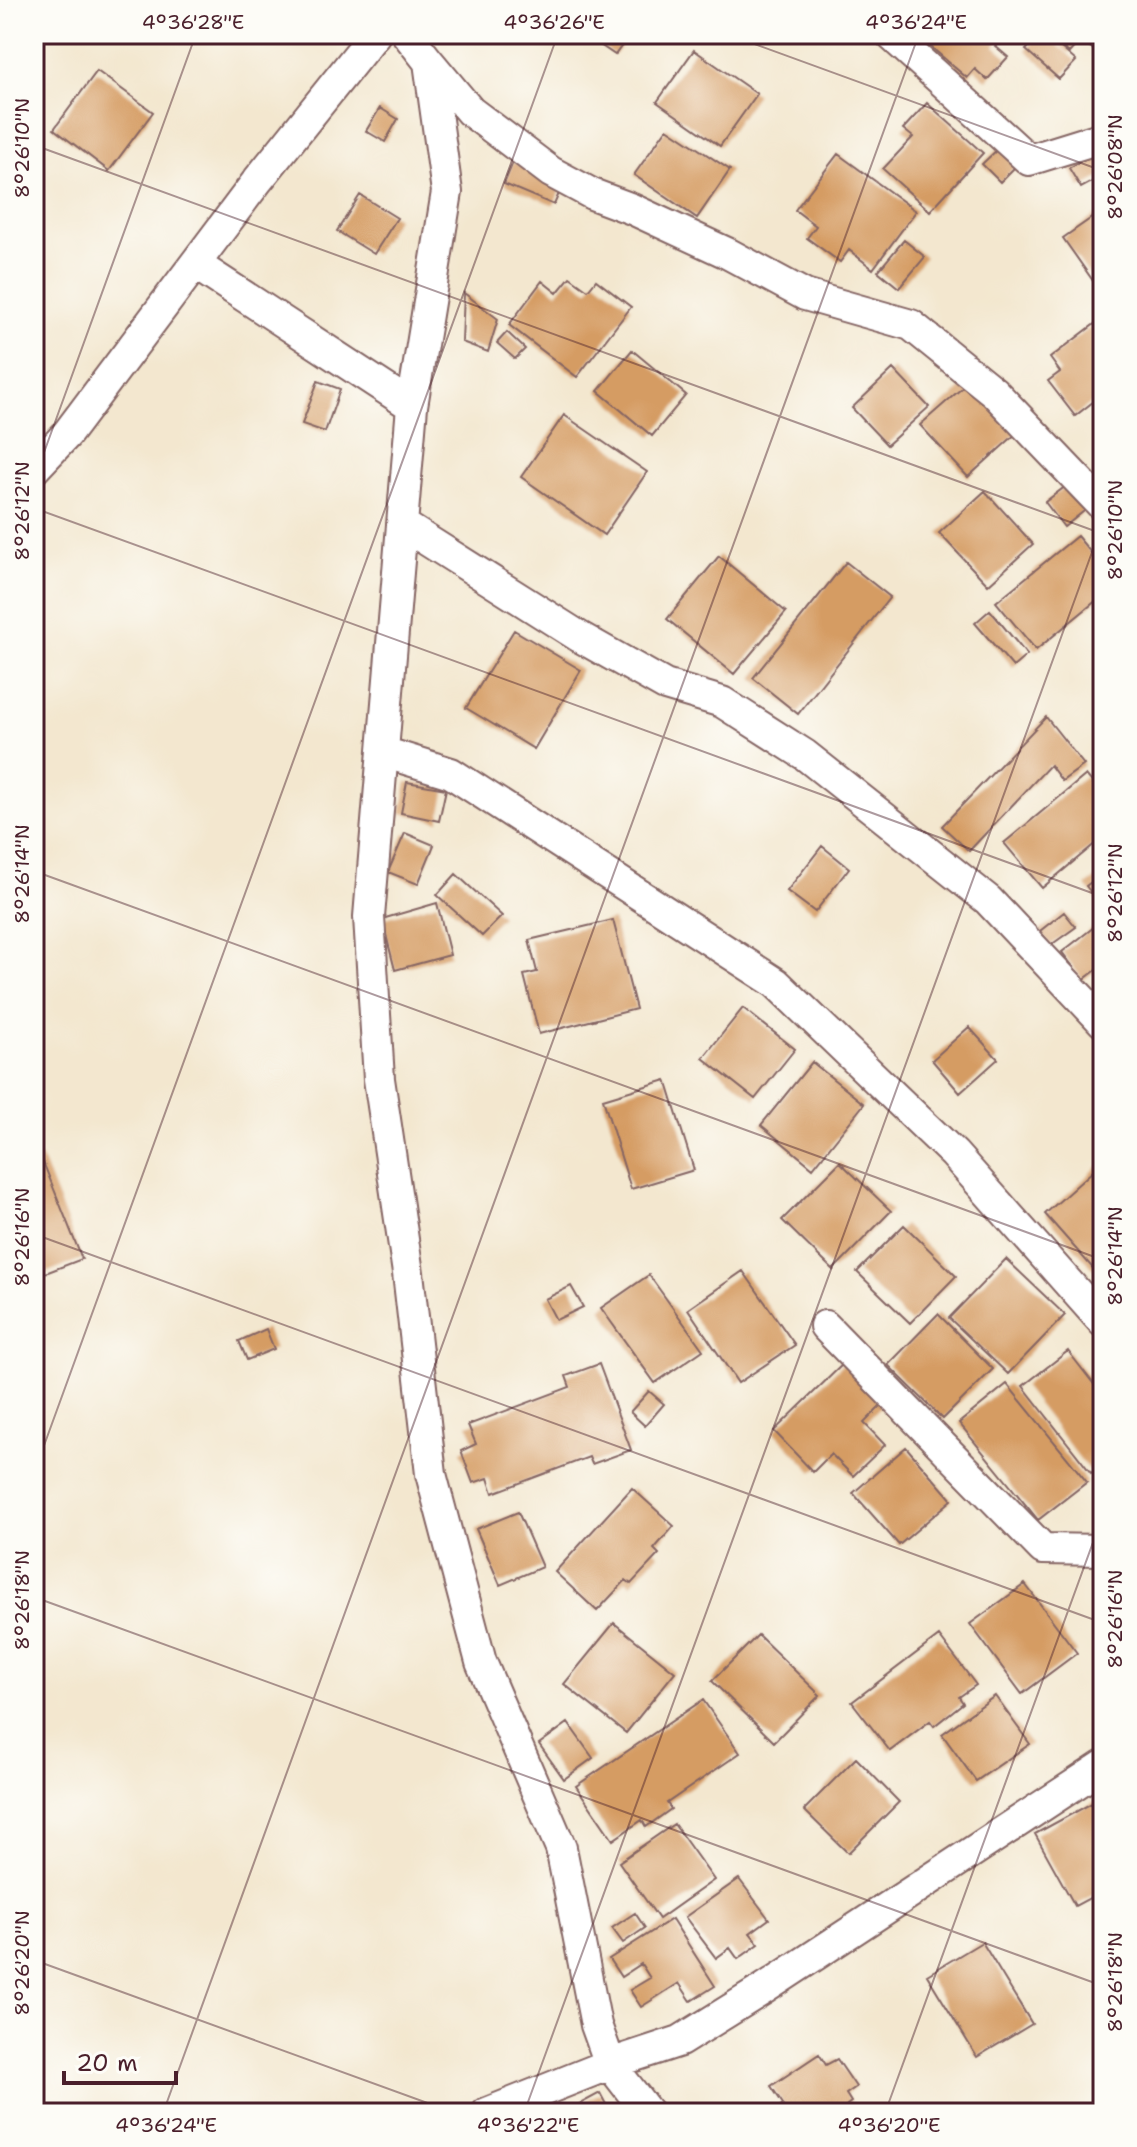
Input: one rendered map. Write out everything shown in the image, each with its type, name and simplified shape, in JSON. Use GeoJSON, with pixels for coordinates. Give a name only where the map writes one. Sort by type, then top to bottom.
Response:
{"type":"FeatureCollection","features":[{"type":"Feature","properties":{"kind":"street"},"geometry":{"type":"LineString","coordinates":[[34,469],[67,434],[258,180],[375,34]]}},
{"type":"Feature","properties":{"kind":"street"},"geometry":{"type":"LineString","coordinates":[[407,34],[470,111],[551,172],[592,194],[727,253],[805,295],[911,325],[994,392],[1103,506]]}},
{"type":"Feature","properties":{"kind":"street"},"geometry":{"type":"LineString","coordinates":[[890,34],[1029,160],[1103,137]]}},
{"type":"Feature","properties":{"kind":"street"},"geometry":{"type":"LineString","coordinates":[[429,62],[447,192],[412,406],[369,917],[379,1079],[408,1273],[431,1474],[481,1662],[561,1848],[596,2025],[610,2064],[648,2113]]}},
{"type":"Feature","properties":{"kind":"street"},"geometry":{"type":"LineString","coordinates":[[195,264],[412,406]]}},
{"type":"Feature","properties":{"kind":"street"},"geometry":{"type":"LineString","coordinates":[[403,525],[580,637],[665,685],[722,702],[805,755],[988,900],[1103,1022]]}},
{"type":"Feature","properties":{"kind":"street"},"geometry":{"type":"LineString","coordinates":[[383,752],[451,773],[776,983],[954,1154],[1103,1322]]}},
{"type":"Feature","properties":{"kind":"street"},"geometry":{"type":"LineString","coordinates":[[825,1326],[1043,1549],[1103,1550]]}},
{"type":"Feature","properties":{"kind":"street"},"geometry":{"type":"LineString","coordinates":[[487,2113],[610,2064],[680,2041],[1103,1766]]}},
{"type":"Feature","properties":{"kind":"building"},"geometry":{"type":"Polygon","coordinates":[[[584,34],[630,34],[615,55],[584,34]]]}},
{"type":"Feature","properties":{"kind":"building"},"geometry":{"type":"Polygon","coordinates":[[[916,34],[995,34],[1001,39],[995,46],[1008,57],[987,80],[975,69],[967,78],[916,34]]]}},
{"type":"Feature","properties":{"kind":"building"},"geometry":{"type":"Polygon","coordinates":[[[1041,34],[1045,34],[1076,61],[1059,79],[1026,50],[1041,34]]]}},
{"type":"Feature","properties":{"kind":"building"},"geometry":{"type":"Polygon","coordinates":[[[1086,34],[1069,53],[1050,36],[1086,34]]]}},
{"type":"Feature","properties":{"kind":"building"},"geometry":{"type":"Polygon","coordinates":[[[1098,34],[1103,34],[1103,58],[1088,45],[1098,34]]]}},
{"type":"Feature","properties":{"kind":"building"},"geometry":{"type":"Polygon","coordinates":[[[694,50],[757,94],[720,146],[657,102],[694,50]]]}},
{"type":"Feature","properties":{"kind":"building"},"geometry":{"type":"Polygon","coordinates":[[[97,71],[153,112],[109,171],[54,129],[97,71]]]}},
{"type":"Feature","properties":{"kind":"building"},"geometry":{"type":"Polygon","coordinates":[[[927,103],[983,153],[930,211],[883,169],[913,137],[903,129],[927,103]]]}},
{"type":"Feature","properties":{"kind":"building"},"geometry":{"type":"Polygon","coordinates":[[[380,108],[398,119],[385,142],[366,131],[380,108]]]}},
{"type":"Feature","properties":{"kind":"building"},"geometry":{"type":"Polygon","coordinates":[[[667,128],[730,170],[697,218],[634,175],[667,128]]]}},
{"type":"Feature","properties":{"kind":"building"},"geometry":{"type":"Polygon","coordinates":[[[1000,147],[1018,164],[1000,182],[982,164],[1000,147]]]}},
{"type":"Feature","properties":{"kind":"building"},"geometry":{"type":"Polygon","coordinates":[[[1097,152],[1103,163],[1103,176],[1081,188],[1069,168],[1097,152]]]}},
{"type":"Feature","properties":{"kind":"building"},"geometry":{"type":"Polygon","coordinates":[[[838,154],[916,211],[873,269],[849,250],[840,262],[807,238],[816,226],[795,210],[838,154]]]}},
{"type":"Feature","properties":{"kind":"building"},"geometry":{"type":"Polygon","coordinates":[[[513,162],[563,184],[554,205],[504,184],[513,162]]]}},
{"type":"Feature","properties":{"kind":"building"},"geometry":{"type":"Polygon","coordinates":[[[360,195],[397,218],[374,254],[337,231],[360,195]]]}},
{"type":"Feature","properties":{"kind":"building"},"geometry":{"type":"Polygon","coordinates":[[[1103,210],[1103,295],[1063,238],[1103,210]]]}},
{"type":"Feature","properties":{"kind":"building"},"geometry":{"type":"Polygon","coordinates":[[[904,240],[925,257],[899,288],[878,271],[904,240]]]}},
{"type":"Feature","properties":{"kind":"building"},"geometry":{"type":"Polygon","coordinates":[[[570,277],[588,290],[596,280],[631,307],[577,377],[509,325],[542,281],[557,293],[570,277]]]}},
{"type":"Feature","properties":{"kind":"building"},"geometry":{"type":"Polygon","coordinates":[[[464,293],[498,319],[488,352],[462,342],[464,293]]]}},
{"type":"Feature","properties":{"kind":"building"},"geometry":{"type":"Polygon","coordinates":[[[1096,323],[1103,332],[1103,394],[1075,416],[1048,381],[1060,372],[1050,358],[1096,323]]]}},
{"type":"Feature","properties":{"kind":"building"},"geometry":{"type":"Polygon","coordinates":[[[507,332],[525,349],[515,359],[497,343],[507,332]]]}},
{"type":"Feature","properties":{"kind":"building"},"geometry":{"type":"Polygon","coordinates":[[[632,350],[686,395],[652,436],[598,391],[632,350]]]}},
{"type":"Feature","properties":{"kind":"building"},"geometry":{"type":"Polygon","coordinates":[[[893,369],[929,407],[887,445],[852,408],[893,369]]]}},
{"type":"Feature","properties":{"kind":"building"},"geometry":{"type":"Polygon","coordinates":[[[318,381],[340,389],[325,432],[302,424],[318,381]]]}},
{"type":"Feature","properties":{"kind":"building"},"geometry":{"type":"Polygon","coordinates":[[[970,381],[1017,433],[968,477],[920,425],[970,381]]]}},
{"type":"Feature","properties":{"kind":"building"},"geometry":{"type":"Polygon","coordinates":[[[564,415],[647,472],[604,535],[521,477],[564,415]]]}},
{"type":"Feature","properties":{"kind":"building"},"geometry":{"type":"Polygon","coordinates":[[[1070,483],[1089,507],[1064,527],[1045,502],[1070,483]]]}},
{"type":"Feature","properties":{"kind":"building"},"geometry":{"type":"Polygon","coordinates":[[[985,491],[1033,544],[988,585],[939,533],[985,491]]]}},
{"type":"Feature","properties":{"kind":"building"},"geometry":{"type":"Polygon","coordinates":[[[1077,536],[1103,567],[1103,595],[1036,650],[996,602],[1077,536]]]}},
{"type":"Feature","properties":{"kind":"building"},"geometry":{"type":"Polygon","coordinates":[[[719,556],[786,612],[734,674],[667,619],[719,556]]]}},
{"type":"Feature","properties":{"kind":"building"},"geometry":{"type":"Polygon","coordinates":[[[846,562],[890,597],[798,714],[753,678],[846,562]]]}},
{"type":"Feature","properties":{"kind":"building"},"geometry":{"type":"Polygon","coordinates":[[[990,610],[1027,655],[1013,667],[975,623],[990,610]]]}},
{"type":"Feature","properties":{"kind":"building"},"geometry":{"type":"Polygon","coordinates":[[[514,630],[581,670],[534,749],[466,708],[514,630]]]}},
{"type":"Feature","properties":{"kind":"building"},"geometry":{"type":"Polygon","coordinates":[[[1046,717],[1084,765],[1062,781],[1050,765],[969,851],[942,826],[1046,717]]]}},
{"type":"Feature","properties":{"kind":"building"},"geometry":{"type":"Polygon","coordinates":[[[1086,775],[1103,795],[1103,837],[1042,888],[1004,843],[1086,775]]]}},
{"type":"Feature","properties":{"kind":"building"},"geometry":{"type":"Polygon","coordinates":[[[407,782],[446,789],[439,821],[401,813],[407,782]]]}},
{"type":"Feature","properties":{"kind":"building"},"geometry":{"type":"Polygon","coordinates":[[[405,833],[434,845],[418,884],[388,872],[405,833]]]}},
{"type":"Feature","properties":{"kind":"building"},"geometry":{"type":"Polygon","coordinates":[[[822,846],[849,868],[815,912],[787,891],[822,846]]]}},
{"type":"Feature","properties":{"kind":"building"},"geometry":{"type":"Polygon","coordinates":[[[1103,873],[1103,908],[1086,886],[1103,873]]]}},
{"type":"Feature","properties":{"kind":"building"},"geometry":{"type":"Polygon","coordinates":[[[456,874],[502,916],[482,936],[437,895],[456,874]]]}},
{"type":"Feature","properties":{"kind":"building"},"geometry":{"type":"Polygon","coordinates":[[[437,903],[450,955],[395,970],[382,919],[437,903]]]}},
{"type":"Feature","properties":{"kind":"building"},"geometry":{"type":"Polygon","coordinates":[[[1064,912],[1076,927],[1051,945],[1040,931],[1064,912]]]}},
{"type":"Feature","properties":{"kind":"building"},"geometry":{"type":"Polygon","coordinates":[[[613,920],[636,1009],[539,1034],[524,975],[537,972],[529,940],[613,920]]]}},
{"type":"Feature","properties":{"kind":"building"},"geometry":{"type":"Polygon","coordinates":[[[1103,920],[1103,965],[1083,980],[1062,952],[1103,920]]]}},
{"type":"Feature","properties":{"kind":"building"},"geometry":{"type":"Polygon","coordinates":[[[743,1008],[795,1049],[755,1099],[703,1058],[743,1008]]]}},
{"type":"Feature","properties":{"kind":"building"},"geometry":{"type":"Polygon","coordinates":[[[969,1027],[998,1059],[960,1093],[932,1060],[969,1027]]]}},
{"type":"Feature","properties":{"kind":"building"},"geometry":{"type":"Polygon","coordinates":[[[812,1062],[864,1104],[813,1168],[761,1125],[812,1062]]]}},
{"type":"Feature","properties":{"kind":"building"},"geometry":{"type":"Polygon","coordinates":[[[666,1080],[694,1170],[631,1189],[603,1099],[666,1080]]]}},
{"type":"Feature","properties":{"kind":"building"},"geometry":{"type":"Polygon","coordinates":[[[41,1157],[82,1259],[35,1277],[34,1160],[41,1157]]]}},
{"type":"Feature","properties":{"kind":"building"},"geometry":{"type":"Polygon","coordinates":[[[840,1162],[891,1211],[833,1270],[782,1220],[840,1162]]]}},
{"type":"Feature","properties":{"kind":"building"},"geometry":{"type":"Polygon","coordinates":[[[1103,1162],[1103,1269],[1098,1274],[1045,1214],[1103,1162]]]}},
{"type":"Feature","properties":{"kind":"building"},"geometry":{"type":"Polygon","coordinates":[[[904,1225],[956,1276],[910,1323],[857,1272],[904,1225]]]}},
{"type":"Feature","properties":{"kind":"building"},"geometry":{"type":"Polygon","coordinates":[[[1006,1259],[1065,1315],[1008,1374],[949,1318],[1006,1259]]]}},
{"type":"Feature","properties":{"kind":"building"},"geometry":{"type":"Polygon","coordinates":[[[743,1271],[795,1345],[738,1383],[688,1309],[743,1271]]]}},
{"type":"Feature","properties":{"kind":"building"},"geometry":{"type":"Polygon","coordinates":[[[649,1275],[703,1350],[655,1383],[601,1308],[649,1275]]]}},
{"type":"Feature","properties":{"kind":"building"},"geometry":{"type":"Polygon","coordinates":[[[571,1286],[583,1307],[556,1320],[545,1299],[571,1286]]]}},
{"type":"Feature","properties":{"kind":"building"},"geometry":{"type":"Polygon","coordinates":[[[938,1314],[993,1369],[943,1419],[888,1365],[938,1314]]]}},
{"type":"Feature","properties":{"kind":"building"},"geometry":{"type":"Polygon","coordinates":[[[266,1329],[274,1349],[247,1360],[239,1341],[266,1329]]]}},
{"type":"Feature","properties":{"kind":"building"},"geometry":{"type":"Polygon","coordinates":[[[1068,1351],[1103,1396],[1103,1464],[1091,1473],[1023,1386],[1068,1351]]]}},
{"type":"Feature","properties":{"kind":"building"},"geometry":{"type":"Polygon","coordinates":[[[845,1362],[885,1402],[864,1423],[885,1445],[853,1476],[831,1454],[813,1472],[774,1431],[845,1362]]]}},
{"type":"Feature","properties":{"kind":"building"},"geometry":{"type":"Polygon","coordinates":[[[599,1364],[631,1450],[592,1464],[589,1457],[493,1493],[488,1478],[473,1483],[461,1451],[476,1444],[468,1425],[570,1387],[566,1376],[599,1364]]]}},
{"type":"Feature","properties":{"kind":"building"},"geometry":{"type":"Polygon","coordinates":[[[1007,1384],[1087,1482],[1038,1520],[959,1423],[1007,1384]]]}},
{"type":"Feature","properties":{"kind":"building"},"geometry":{"type":"Polygon","coordinates":[[[649,1391],[664,1404],[645,1426],[630,1412],[649,1391]]]}},
{"type":"Feature","properties":{"kind":"building"},"geometry":{"type":"Polygon","coordinates":[[[906,1447],[952,1500],[899,1545],[853,1493],[906,1447]]]}},
{"type":"Feature","properties":{"kind":"building"},"geometry":{"type":"Polygon","coordinates":[[[632,1488],[674,1526],[654,1549],[659,1554],[631,1584],[626,1580],[597,1611],[555,1572],[632,1488]]]}},
{"type":"Feature","properties":{"kind":"building"},"geometry":{"type":"Polygon","coordinates":[[[518,1512],[542,1567],[500,1585],[476,1529],[518,1512]]]}},
{"type":"Feature","properties":{"kind":"building"},"geometry":{"type":"Polygon","coordinates":[[[1025,1584],[1077,1653],[1022,1694],[970,1624],[1025,1584]]]}},
{"type":"Feature","properties":{"kind":"building"},"geometry":{"type":"Polygon","coordinates":[[[614,1623],[675,1672],[626,1733],[564,1684],[614,1623]]]}},
{"type":"Feature","properties":{"kind":"building"},"geometry":{"type":"Polygon","coordinates":[[[758,1635],[820,1695],[774,1742],[712,1681],[758,1635]]]}},
{"type":"Feature","properties":{"kind":"building"},"geometry":{"type":"Polygon","coordinates":[[[939,1636],[976,1685],[959,1697],[963,1703],[934,1726],[930,1721],[890,1751],[852,1702],[939,1636]]]}},
{"type":"Feature","properties":{"kind":"building"},"geometry":{"type":"Polygon","coordinates":[[[995,1696],[1030,1744],[976,1781],[942,1734],[995,1696]]]}},
{"type":"Feature","properties":{"kind":"building"},"geometry":{"type":"Polygon","coordinates":[[[703,1700],[740,1753],[667,1803],[671,1809],[646,1827],[642,1820],[613,1840],[576,1786],[703,1700]]]}},
{"type":"Feature","properties":{"kind":"building"},"geometry":{"type":"Polygon","coordinates":[[[568,1723],[593,1758],[564,1779],[539,1744],[568,1723]]]}},
{"type":"Feature","properties":{"kind":"building"},"geometry":{"type":"Polygon","coordinates":[[[856,1758],[899,1802],[848,1853],[804,1810],[856,1758]]]}},
{"type":"Feature","properties":{"kind":"building"},"geometry":{"type":"Polygon","coordinates":[[[1101,1798],[1103,1891],[1075,1906],[1035,1834],[1101,1798]]]}},
{"type":"Feature","properties":{"kind":"building"},"geometry":{"type":"Polygon","coordinates":[[[674,1824],[714,1880],[659,1919],[619,1862],[674,1824]]]}},
{"type":"Feature","properties":{"kind":"building"},"geometry":{"type":"Polygon","coordinates":[[[739,1879],[769,1919],[750,1933],[759,1944],[738,1959],[730,1948],[716,1958],[685,1917],[739,1879]]]}},
{"type":"Feature","properties":{"kind":"building"},"geometry":{"type":"Polygon","coordinates":[[[635,1913],[645,1928],[623,1943],[612,1928],[635,1913]]]}},
{"type":"Feature","properties":{"kind":"building"},"geometry":{"type":"Polygon","coordinates":[[[672,1919],[715,1986],[691,2001],[679,1983],[641,2007],[630,1990],[650,1978],[641,1964],[621,1977],[609,1959],[672,1919]]]}},
{"type":"Feature","properties":{"kind":"building"},"geometry":{"type":"Polygon","coordinates":[[[982,1942],[1032,2024],[977,2057],[927,1975],[982,1942]]]}},
{"type":"Feature","properties":{"kind":"building"},"geometry":{"type":"Polygon","coordinates":[[[819,2054],[826,2065],[837,2059],[856,2087],[846,2094],[851,2102],[847,2105],[853,2113],[779,2113],[777,2109],[783,2104],[771,2086],[819,2054]]]}},
{"type":"Feature","properties":{"kind":"building"},"geometry":{"type":"Polygon","coordinates":[[[600,2093],[610,2112],[582,2113],[578,2105],[600,2093]]]}}]}
